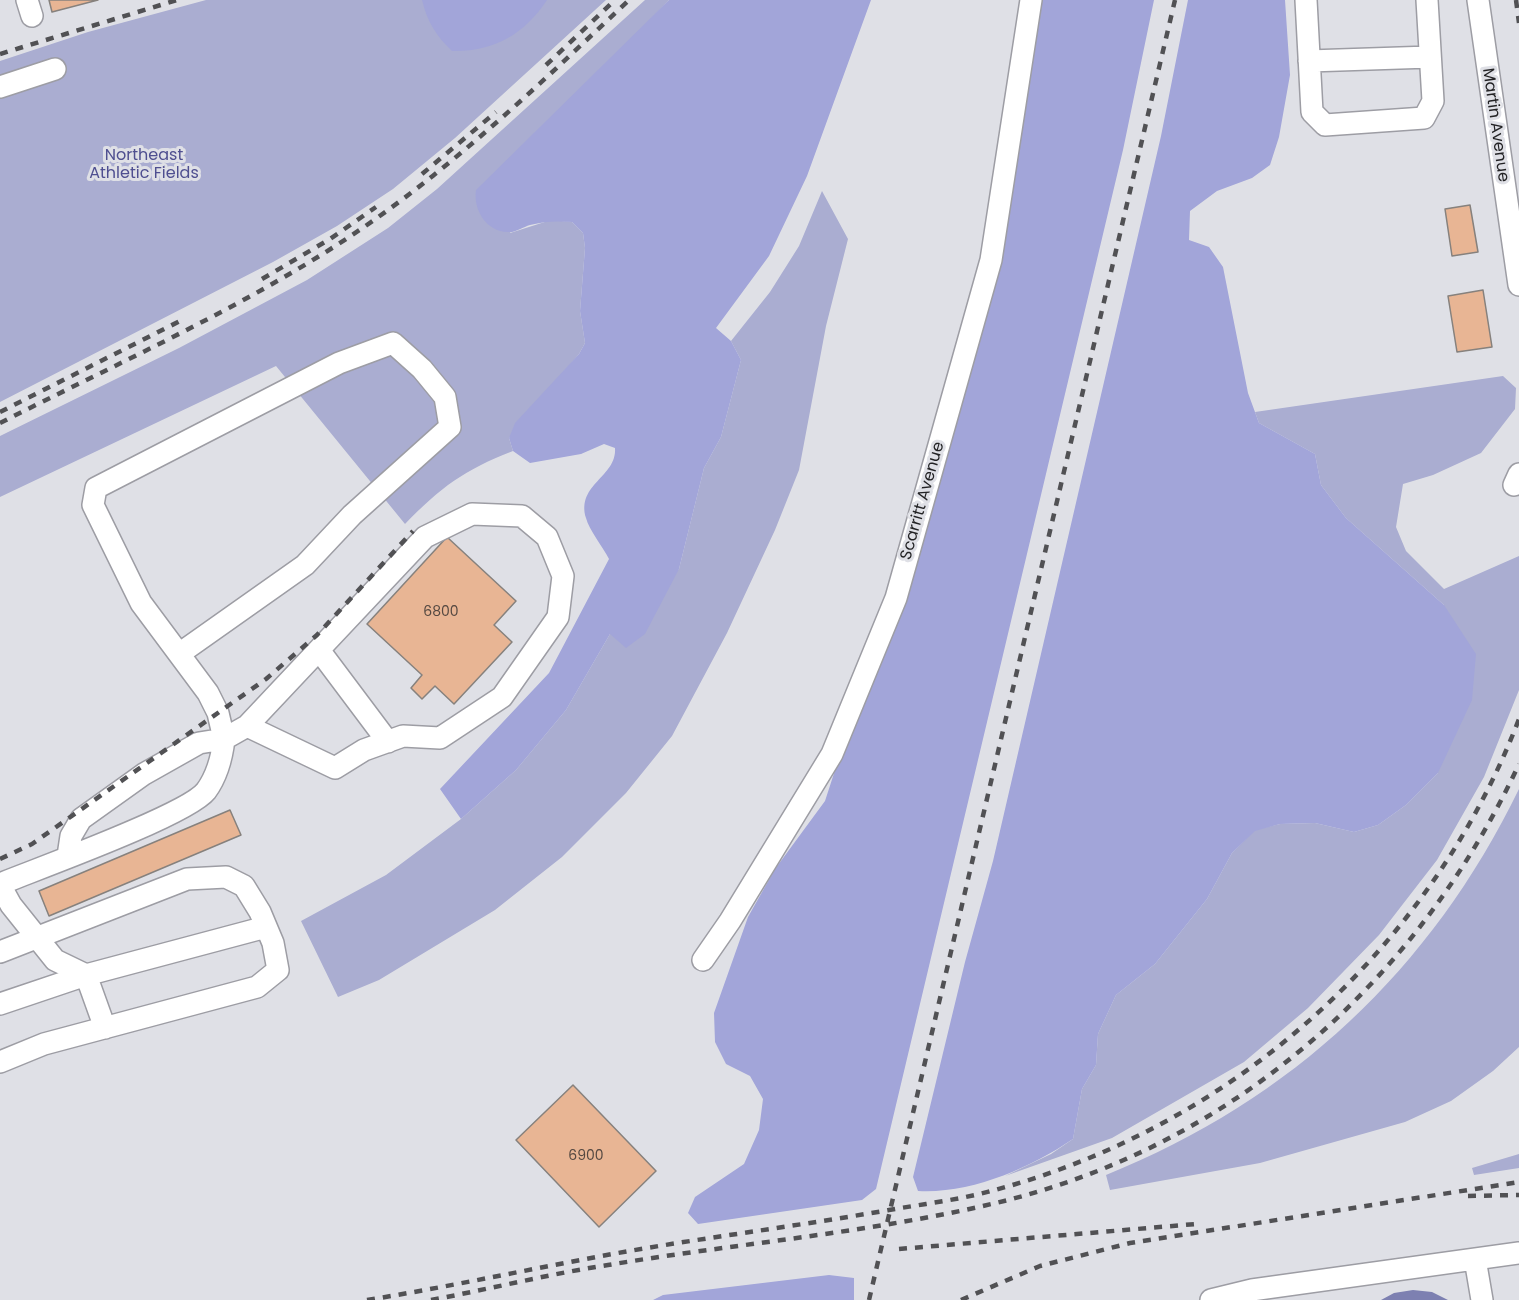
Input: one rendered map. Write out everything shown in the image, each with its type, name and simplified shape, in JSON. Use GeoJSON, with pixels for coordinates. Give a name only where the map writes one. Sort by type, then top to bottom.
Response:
{"type":"FeatureCollection","features":[{"type":"Feature","properties":{"kind":"street","name":"Scarritt Avenue"},"geometry":{"type":"LineString","coordinates":[[703,960],[832,754],[896,598],[991,260],[1031,0]]}},
{"type":"Feature","properties":{"kind":"street"},"geometry":{"type":"LineString","coordinates":[[1306,0],[1312,112],[1325,125],[1424,118],[1433,101],[1427,0]]}},
{"type":"Feature","properties":{"kind":"street","name":"Martin Avenue"},"geometry":{"type":"LineString","coordinates":[[1478,0],[1519,285]]}},
{"type":"Feature","properties":{"kind":"street"},"geometry":{"type":"LineString","coordinates":[[1309,61],[1430,57]]}},
{"type":"Feature","properties":{"kind":"street"},"geometry":{"type":"LineString","coordinates":[[0,87],[55,69]]}},
{"type":"Feature","properties":{"kind":"street"},"geometry":{"type":"LineString","coordinates":[[105,1028],[86,975],[55,960],[0,885],[178,811],[206,792],[222,758],[224,739],[218,713],[208,693],[141,603],[93,505],[96,488],[339,363],[393,343],[422,369],[445,397],[450,427],[352,515],[304,565],[179,654]]}},
{"type":"Feature","properties":{"kind":"street"},"geometry":{"type":"LineString","coordinates":[[68,856],[71,836],[81,819],[144,774],[199,743],[224,739],[247,726],[278,690],[319,650],[425,537],[472,514],[522,516],[547,537],[563,576],[558,617],[502,697],[440,738],[404,736],[364,750],[335,768],[247,726]]}},
{"type":"Feature","properties":{"kind":"street"},"geometry":{"type":"LineString","coordinates":[[319,650],[388,742]]}},
{"type":"Feature","properties":{"kind":"street"},"geometry":{"type":"LineString","coordinates":[[0,952],[39,939],[187,879],[226,877],[244,886],[273,943],[278,970],[257,987],[44,1044],[0,1062]]}},
{"type":"Feature","properties":{"kind":"street"},"geometry":{"type":"LineString","coordinates":[[0,1004],[86,975],[266,927]]}},
{"type":"Feature","properties":{"kind":"street"},"geometry":{"type":"LineString","coordinates":[[1211,1300],[1252,1290],[1519,1253]]}},
{"type":"Feature","properties":{"kind":"street"},"geometry":{"type":"LineString","coordinates":[[1475,1259],[1482,1300]]}},
{"type":"Feature","properties":{"kind":"green space","name":"Northeast Athletic Fields"},"geometry":{"type":"Polygon","coordinates":[[[206,0],[606,0],[455,138],[393,189],[337,226],[273,262],[0,402],[0,61],[88,32],[206,0]]]}},
{"type":"Feature","properties":{"kind":"green space"},"geometry":{"type":"Polygon","coordinates":[[[645,0],[669,0],[638,33],[510,233],[551,220],[572,222],[583,233],[585,248],[580,311],[585,343],[579,354],[509,438],[513,451],[481,465],[454,481],[405,524],[276,366],[0,497],[0,436],[179,348],[307,280],[388,228],[437,189],[645,0]]]}},
{"type":"Feature","properties":{"kind":"green space"},"geometry":{"type":"Polygon","coordinates":[[[822,191],[848,239],[826,326],[799,470],[775,530],[727,633],[672,736],[626,793],[562,857],[495,910],[379,980],[338,997],[301,921],[386,875],[461,819],[516,770],[566,710],[610,634],[679,569],[704,468],[721,437],[741,360],[731,341],[770,292],[799,246],[822,191]]]}},
{"type":"Feature","properties":{"kind":"green space"},"geometry":{"type":"Polygon","coordinates":[[[1503,376],[1516,388],[1515,409],[1481,453],[1433,475],[1403,484],[1396,527],[1406,551],[1444,589],[1519,556],[1519,690],[1484,777],[1437,860],[1379,935],[1308,1008],[1244,1062],[1112,1138],[1005,1176],[1051,1154],[1073,1139],[1082,1089],[1096,1065],[1098,1034],[1116,995],[1155,964],[1207,899],[1232,853],[1255,830],[1280,824],[1315,823],[1354,832],[1378,825],[1406,805],[1438,773],[1444,605],[1346,518],[1321,485],[1315,454],[1259,423],[1255,412],[1503,376]]]}},
{"type":"Feature","properties":{"kind":"green space"},"geometry":{"type":"Polygon","coordinates":[[[1519,789],[1519,1047],[1493,1071],[1451,1101],[1405,1122],[1260,1163],[1110,1190],[1106,1175],[1174,1144],[1237,1108],[1295,1068],[1349,1022],[1399,971],[1444,915],[1484,854],[1519,789]]]}},
{"type":"Feature","properties":{"kind":"green space"},"geometry":{"type":"Polygon","coordinates":[[[1519,1154],[1519,1168],[1474,1175],[1472,1168],[1519,1154]]]}},
{"type":"Feature","properties":{"kind":"shaded area"},"geometry":{"type":"Polygon","coordinates":[[[422,0],[547,0],[528,23],[506,39],[481,48],[452,51],[433,28],[422,0]]]}},
{"type":"Feature","properties":{"kind":"shaded area"},"geometry":{"type":"Polygon","coordinates":[[[669,0],[871,0],[807,176],[769,256],[716,328],[731,341],[741,360],[721,437],[704,468],[679,569],[645,634],[626,648],[610,634],[566,710],[516,770],[461,819],[440,789],[549,673],[609,559],[588,523],[584,506],[591,489],[610,466],[615,448],[604,444],[581,454],[530,463],[513,451],[509,438],[515,423],[579,354],[585,343],[580,311],[585,248],[583,233],[572,222],[561,221],[535,224],[511,232],[500,231],[487,224],[479,212],[476,190],[669,0]]]}},
{"type":"Feature","properties":{"kind":"shaded area"},"geometry":{"type":"Polygon","coordinates":[[[1030,0],[1154,0],[1123,150],[876,1189],[862,1200],[698,1224],[688,1213],[695,1197],[744,1164],[759,1130],[763,1099],[750,1076],[726,1064],[715,1042],[714,1013],[748,917],[775,869],[825,801],[852,718],[965,355],[1030,0]]]}},
{"type":"Feature","properties":{"kind":"shaded area"},"geometry":{"type":"Polygon","coordinates":[[[1188,0],[1285,0],[1290,75],[1279,137],[1270,165],[1252,178],[1217,191],[1190,211],[1189,240],[1209,247],[1223,267],[1248,393],[1259,423],[1315,454],[1321,485],[1346,518],[1444,605],[1476,654],[1472,700],[1438,773],[1406,805],[1378,825],[1354,832],[1315,823],[1280,824],[1255,831],[1232,853],[1207,899],[1155,964],[1116,995],[1098,1034],[1096,1065],[1082,1089],[1073,1139],[1038,1160],[979,1184],[938,1191],[918,1191],[913,1177],[965,962],[993,861],[1161,136],[1188,0]]]}},
{"type":"Feature","properties":{"kind":"shaded area"},"geometry":{"type":"Polygon","coordinates":[[[829,1275],[854,1278],[854,1300],[653,1300],[663,1295],[829,1275]]]}},
{"type":"Feature","properties":{"kind":"shaded area"},"geometry":{"type":"Polygon","coordinates":[[[1413,1290],[1432,1292],[1448,1300],[1381,1300],[1394,1293],[1413,1290]]]}},
{"type":"Feature","properties":{"kind":"building"},"geometry":{"type":"Polygon","coordinates":[[[49,0],[98,0],[52,12],[49,0]]]}},
{"type":"Feature","properties":{"kind":"building"},"geometry":{"type":"Polygon","coordinates":[[[1470,205],[1478,252],[1452,256],[1445,209],[1470,205]]]}},
{"type":"Feature","properties":{"kind":"building"},"geometry":{"type":"Polygon","coordinates":[[[1483,290],[1492,347],[1457,352],[1448,296],[1483,290]]]}},
{"type":"Feature","properties":{"kind":"building"},"geometry":{"type":"Polygon","coordinates":[[[447,537],[516,601],[494,625],[512,642],[454,704],[435,686],[422,699],[411,688],[422,675],[367,624],[447,537]]]}},
{"type":"Feature","properties":{"kind":"building"},"geometry":{"type":"Polygon","coordinates":[[[230,810],[241,835],[49,916],[39,891],[230,810]]]}},
{"type":"Feature","properties":{"kind":"building"},"geometry":{"type":"Polygon","coordinates":[[[573,1085],[656,1171],[599,1227],[516,1140],[573,1085]]]}},
{"type":"Feature","properties":{"kind":"railway"},"geometry":{"type":"LineString","coordinates":[[0,54],[177,0]]}},
{"type":"Feature","properties":{"kind":"railway"},"geometry":{"type":"LineString","coordinates":[[546,65],[615,0]]}},
{"type":"Feature","properties":{"kind":"railway"},"geometry":{"type":"LineString","coordinates":[[0,423],[232,306],[321,255],[364,227],[468,147],[629,0]]}},
{"type":"Feature","properties":{"kind":"railway"},"geometry":{"type":"LineString","coordinates":[[869,1300],[1175,0]]}},
{"type":"Feature","properties":{"kind":"railway"},"geometry":{"type":"LineString","coordinates":[[1516,0],[1519,23]]}},
{"type":"Feature","properties":{"kind":"railway"},"geometry":{"type":"LineString","coordinates":[[422,174],[496,112]]}},
{"type":"Feature","properties":{"kind":"railway"},"geometry":{"type":"LineString","coordinates":[[262,279],[330,239],[376,207]]}},
{"type":"Feature","properties":{"kind":"railway"},"geometry":{"type":"LineString","coordinates":[[0,412],[182,320]]}},
{"type":"Feature","properties":{"kind":"railway"},"geometry":{"type":"LineString","coordinates":[[0,859],[32,844],[266,679],[317,635],[413,531]]}},
{"type":"Feature","properties":{"kind":"railway"},"geometry":{"type":"LineString","coordinates":[[367,1300],[628,1251],[861,1215],[979,1194],[1079,1162],[1162,1123],[1240,1075],[1312,1018],[1376,954],[1433,882],[1481,803],[1519,719]]}},
{"type":"Feature","properties":{"kind":"railway"},"geometry":{"type":"LineString","coordinates":[[431,1300],[586,1269],[860,1229],[959,1211],[1008,1200],[1092,1173],[1171,1137],[1245,1092],[1313,1040],[1375,980],[1430,914],[1478,841],[1519,764]]}},
{"type":"Feature","properties":{"kind":"railway"},"geometry":{"type":"LineString","coordinates":[[961,1300],[1040,1266],[1130,1243],[1519,1182]]}},
{"type":"Feature","properties":{"kind":"railway"},"geometry":{"type":"LineString","coordinates":[[1468,1196],[1519,1195]]}},
{"type":"Feature","properties":{"kind":"railway"},"geometry":{"type":"LineString","coordinates":[[899,1249],[1196,1224]]}}]}
